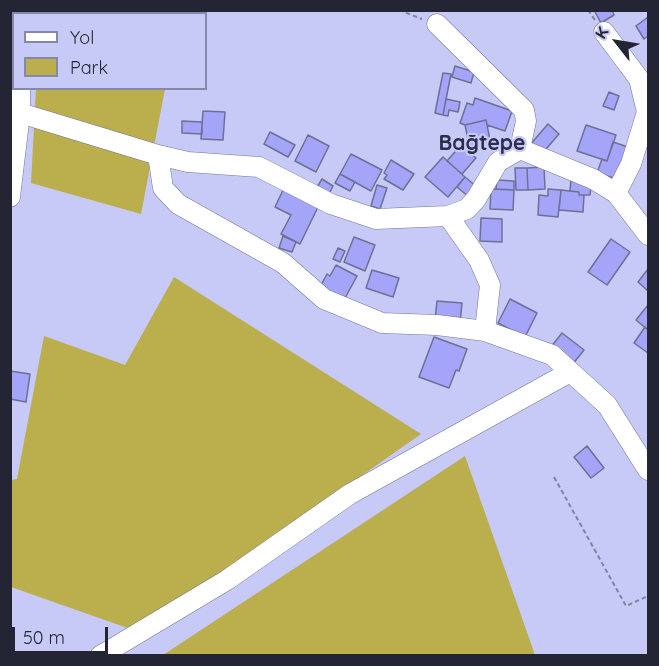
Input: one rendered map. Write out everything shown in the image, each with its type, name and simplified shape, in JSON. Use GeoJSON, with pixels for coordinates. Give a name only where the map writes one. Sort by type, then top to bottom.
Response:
{"type":"FeatureCollection","features":[{"type":"Feature","properties":{"kind":"street"},"geometry":{"type":"LineString","coordinates":[[20,113],[188,162],[259,167],[331,204],[376,219],[448,216],[467,209],[476,199],[498,162],[520,149],[526,121],[525,110],[437,24]]}},
{"type":"Feature","properties":{"kind":"street"},"geometry":{"type":"LineString","coordinates":[[604,32],[639,79],[648,112],[632,164],[616,193]]}},
{"type":"Feature","properties":{"kind":"street"},"geometry":{"type":"LineString","coordinates":[[10,197],[20,113],[20,90]]}},
{"type":"Feature","properties":{"kind":"street"},"geometry":{"type":"LineString","coordinates":[[520,149],[593,179],[616,193],[648,235]]}},
{"type":"Feature","properties":{"kind":"street"},"geometry":{"type":"LineString","coordinates":[[158,155],[163,188],[178,204],[283,263],[324,299],[382,324],[437,325],[485,331],[552,355],[607,405],[648,470]]}},
{"type":"Feature","properties":{"kind":"street"},"geometry":{"type":"LineString","coordinates":[[448,216],[479,260],[490,285],[485,331]]}},
{"type":"Feature","properties":{"kind":"street"},"geometry":{"type":"LineString","coordinates":[[100,656],[227,580],[350,494],[570,372]]}},
{"type":"Feature","properties":{"kind":"path"},"geometry":{"type":"LineString","coordinates":[[399,10],[437,24]]}},
{"type":"Feature","properties":{"kind":"path"},"geometry":{"type":"LineString","coordinates":[[554,477],[626,606],[648,596]]}},
{"type":"Feature","properties":{"kind":"green space"},"geometry":{"type":"Polygon","coordinates":[[[36,90],[165,90],[141,214],[31,183],[36,90]]]}},
{"type":"Feature","properties":{"kind":"green space"},"geometry":{"type":"Polygon","coordinates":[[[174,277],[421,434],[139,632],[11,587],[11,480],[17,479],[44,336],[125,365],[174,277]]]}},
{"type":"Feature","properties":{"kind":"green space"},"geometry":{"type":"Polygon","coordinates":[[[465,456],[535,655],[163,655],[465,456]]]}},
{"type":"Feature","properties":{"kind":"building"},"geometry":{"type":"Polygon","coordinates":[[[594,10],[612,10],[614,15],[601,23],[594,10]]]}},
{"type":"Feature","properties":{"kind":"building"},"geometry":{"type":"Polygon","coordinates":[[[648,17],[648,36],[644,39],[636,26],[648,17]]]}},
{"type":"Feature","properties":{"kind":"building"},"geometry":{"type":"Polygon","coordinates":[[[455,66],[474,72],[471,83],[452,77],[455,66]]]}},
{"type":"Feature","properties":{"kind":"building"},"geometry":{"type":"Polygon","coordinates":[[[443,73],[451,74],[443,115],[435,113],[443,73]]]}},
{"type":"Feature","properties":{"kind":"building"},"geometry":{"type":"Polygon","coordinates":[[[609,92],[619,96],[614,110],[603,106],[609,92]]]}},
{"type":"Feature","properties":{"kind":"building"},"geometry":{"type":"Polygon","coordinates":[[[475,98],[512,111],[505,131],[487,125],[486,120],[465,125],[460,123],[467,103],[473,105],[475,98]]]}},
{"type":"Feature","properties":{"kind":"building"},"geometry":{"type":"Polygon","coordinates":[[[446,99],[460,102],[458,112],[449,110],[448,116],[443,115],[446,99]]]}},
{"type":"Feature","properties":{"kind":"building"},"geometry":{"type":"Polygon","coordinates":[[[203,111],[225,112],[223,140],[201,139],[203,111]]]}},
{"type":"Feature","properties":{"kind":"building"},"geometry":{"type":"Polygon","coordinates":[[[486,120],[491,145],[470,149],[465,125],[486,120]]]}},
{"type":"Feature","properties":{"kind":"building"},"geometry":{"type":"Polygon","coordinates":[[[182,121],[202,122],[202,134],[182,133],[182,121]]]}},
{"type":"Feature","properties":{"kind":"building"},"geometry":{"type":"Polygon","coordinates":[[[548,124],[559,134],[540,156],[529,146],[548,124]]]}},
{"type":"Feature","properties":{"kind":"building"},"geometry":{"type":"Polygon","coordinates":[[[586,125],[616,135],[607,161],[577,151],[586,125]]]}},
{"type":"Feature","properties":{"kind":"building"},"geometry":{"type":"Polygon","coordinates":[[[270,132],[295,145],[288,157],[264,144],[270,132]]]}},
{"type":"Feature","properties":{"kind":"building"},"geometry":{"type":"Polygon","coordinates":[[[308,135],[329,146],[316,172],[295,161],[308,135]]]}},
{"type":"Feature","properties":{"kind":"building"},"geometry":{"type":"Polygon","coordinates":[[[613,142],[628,147],[617,179],[597,173],[602,159],[607,161],[613,142]]]}},
{"type":"Feature","properties":{"kind":"building"},"geometry":{"type":"Polygon","coordinates":[[[461,145],[476,158],[462,174],[447,161],[461,145]]]}},
{"type":"Feature","properties":{"kind":"building"},"geometry":{"type":"Polygon","coordinates":[[[351,154],[382,170],[371,191],[340,174],[351,154]]]}},
{"type":"Feature","properties":{"kind":"building"},"geometry":{"type":"Polygon","coordinates":[[[443,157],[465,177],[448,197],[425,177],[443,157]]]}},
{"type":"Feature","properties":{"kind":"building"},"geometry":{"type":"Polygon","coordinates":[[[391,160],[414,174],[403,190],[384,179],[387,175],[384,173],[391,160]]]}},
{"type":"Feature","properties":{"kind":"building"},"geometry":{"type":"Polygon","coordinates":[[[544,167],[545,189],[528,190],[527,168],[544,167]]]}},
{"type":"Feature","properties":{"kind":"building"},"geometry":{"type":"Polygon","coordinates":[[[515,168],[527,168],[528,190],[516,190],[515,168]]]}},
{"type":"Feature","properties":{"kind":"building"},"geometry":{"type":"Polygon","coordinates":[[[340,174],[355,182],[350,191],[335,183],[340,174]]]}},
{"type":"Feature","properties":{"kind":"building"},"geometry":{"type":"Polygon","coordinates":[[[465,177],[477,187],[469,197],[457,187],[465,177]]]}},
{"type":"Feature","properties":{"kind":"building"},"geometry":{"type":"Polygon","coordinates":[[[571,178],[591,186],[590,195],[579,195],[579,192],[570,191],[571,178]]]}},
{"type":"Feature","properties":{"kind":"building"},"geometry":{"type":"Polygon","coordinates":[[[322,179],[333,186],[328,196],[316,189],[322,179]]]}},
{"type":"Feature","properties":{"kind":"building"},"geometry":{"type":"Polygon","coordinates":[[[497,180],[514,181],[514,190],[496,189],[497,180]]]}},
{"type":"Feature","properties":{"kind":"building"},"geometry":{"type":"Polygon","coordinates":[[[377,185],[387,188],[380,209],[371,206],[377,185]]]}},
{"type":"Feature","properties":{"kind":"building"},"geometry":{"type":"Polygon","coordinates":[[[284,188],[319,205],[300,244],[281,234],[291,215],[275,207],[284,188]]]}},
{"type":"Feature","properties":{"kind":"building"},"geometry":{"type":"Polygon","coordinates":[[[491,189],[514,190],[513,210],[490,209],[491,189]]]}},
{"type":"Feature","properties":{"kind":"building"},"geometry":{"type":"Polygon","coordinates":[[[548,189],[561,190],[558,217],[538,215],[539,195],[548,196],[548,189]]]}},
{"type":"Feature","properties":{"kind":"building"},"geometry":{"type":"Polygon","coordinates":[[[561,190],[579,192],[579,195],[584,195],[583,212],[559,210],[561,190]]]}},
{"type":"Feature","properties":{"kind":"building"},"geometry":{"type":"Polygon","coordinates":[[[481,218],[502,219],[502,242],[480,241],[481,218]]]}},
{"type":"Feature","properties":{"kind":"building"},"geometry":{"type":"Polygon","coordinates":[[[283,236],[296,242],[292,252],[279,248],[283,236]]]}},
{"type":"Feature","properties":{"kind":"building"},"geometry":{"type":"Polygon","coordinates":[[[354,237],[375,245],[365,271],[344,262],[354,237]]]}},
{"type":"Feature","properties":{"kind":"building"},"geometry":{"type":"Polygon","coordinates":[[[611,239],[630,252],[607,285],[588,272],[611,239]]]}},
{"type":"Feature","properties":{"kind":"building"},"geometry":{"type":"Polygon","coordinates":[[[338,248],[345,251],[340,262],[333,259],[338,248]]]}},
{"type":"Feature","properties":{"kind":"building"},"geometry":{"type":"Polygon","coordinates":[[[336,265],[357,276],[344,300],[320,287],[327,274],[330,276],[336,265]]]}},
{"type":"Feature","properties":{"kind":"building"},"geometry":{"type":"Polygon","coordinates":[[[648,269],[648,291],[638,282],[648,269]]]}},
{"type":"Feature","properties":{"kind":"building"},"geometry":{"type":"Polygon","coordinates":[[[372,270],[399,278],[393,297],[366,288],[372,270]]]}},
{"type":"Feature","properties":{"kind":"building"},"geometry":{"type":"Polygon","coordinates":[[[510,299],[537,313],[525,337],[498,323],[510,299]]]}},
{"type":"Feature","properties":{"kind":"building"},"geometry":{"type":"Polygon","coordinates":[[[437,301],[462,303],[460,323],[435,320],[437,301]]]}},
{"type":"Feature","properties":{"kind":"building"},"geometry":{"type":"Polygon","coordinates":[[[648,305],[648,330],[636,320],[648,305]]]}},
{"type":"Feature","properties":{"kind":"building"},"geometry":{"type":"Polygon","coordinates":[[[645,327],[648,330],[648,353],[634,343],[645,327]]]}},
{"type":"Feature","properties":{"kind":"building"},"geometry":{"type":"Polygon","coordinates":[[[562,333],[584,350],[572,365],[550,348],[562,333]]]}},
{"type":"Feature","properties":{"kind":"building"},"geometry":{"type":"Polygon","coordinates":[[[434,337],[467,349],[459,371],[456,370],[449,388],[419,377],[434,337]]]}},
{"type":"Feature","properties":{"kind":"building"},"geometry":{"type":"Polygon","coordinates":[[[10,371],[30,374],[26,402],[10,399],[10,371]]]}},
{"type":"Feature","properties":{"kind":"building"},"geometry":{"type":"Polygon","coordinates":[[[587,446],[604,468],[591,478],[574,457],[587,446]]]}},
{"type":"Feature","properties":{"kind":"district","name":"Bağtepe"},"geometry":{"type":"Point","coordinates":[482,144]}}]}
